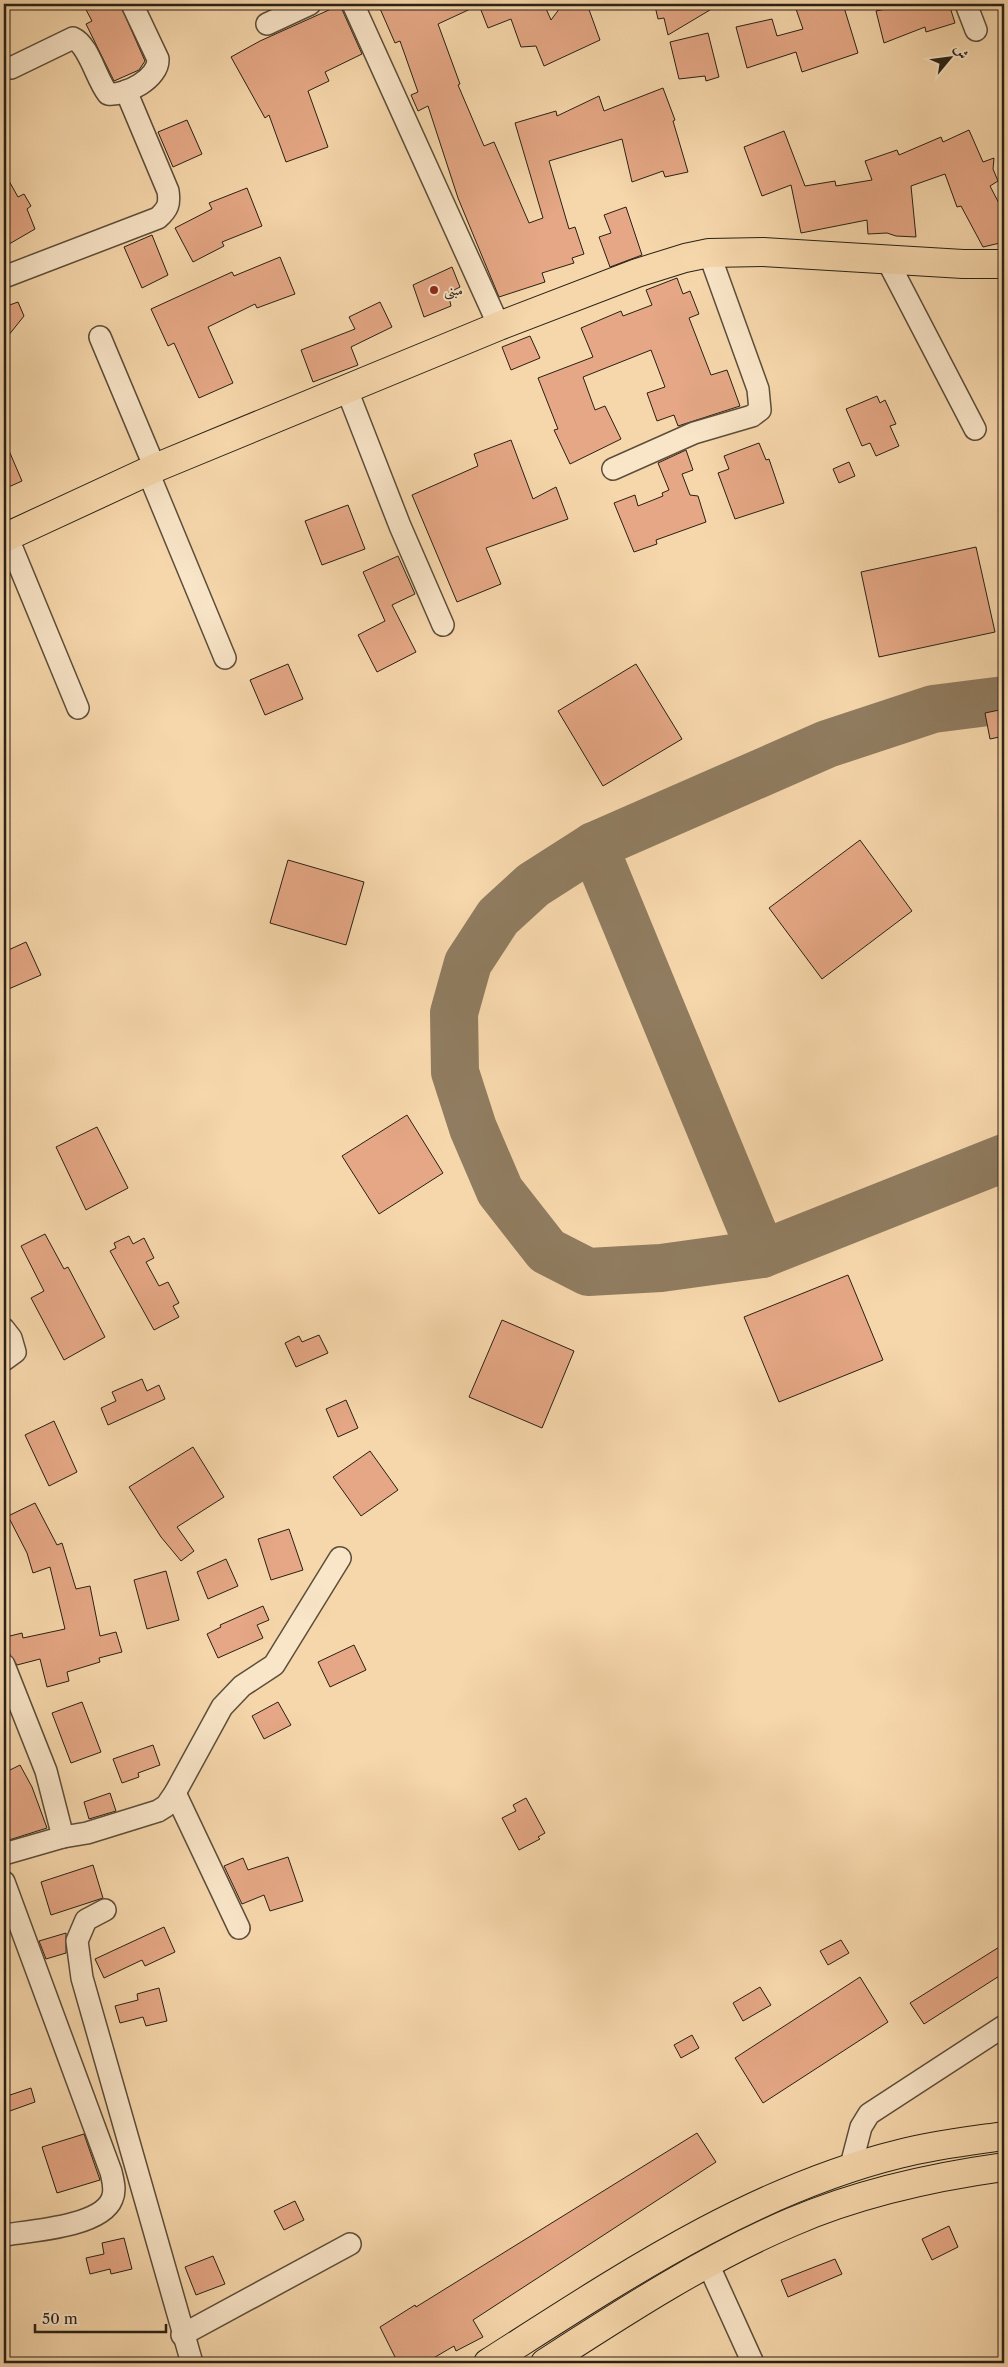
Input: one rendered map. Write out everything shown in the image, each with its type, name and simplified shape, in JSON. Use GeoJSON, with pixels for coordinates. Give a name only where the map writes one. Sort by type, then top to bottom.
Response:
{"type":"FeatureCollection","features":[{"type":"Feature","properties":{"kind":"main road"},"geometry":{"type":"LineString","coordinates":[[5,537],[151,470],[499,326],[637,273],[709,253],[763,252],[1004,264]]}},
{"type":"Feature","properties":{"kind":"main road"},"geometry":{"type":"LineString","coordinates":[[488,2363],[612,2284],[702,2234],[777,2196],[850,2169],[898,2154],[934,2146],[1004,2136]]}},
{"type":"Feature","properties":{"kind":"main road"},"geometry":{"type":"LineString","coordinates":[[555,2361],[624,2312],[708,2264],[791,2222],[830,2207],[936,2177],[1004,2167]]}},
{"type":"Feature","properties":{"kind":"street"},"geometry":{"type":"LineString","coordinates":[[11,68],[73,38],[83,46],[102,87],[108,94],[116,95],[126,91],[154,74],[158,65],[158,59],[132,4]]}},
{"type":"Feature","properties":{"kind":"street"},"geometry":{"type":"LineString","coordinates":[[267,24],[310,4]]}},
{"type":"Feature","properties":{"kind":"street"},"geometry":{"type":"LineString","coordinates":[[353,4],[499,326]]}},
{"type":"Feature","properties":{"kind":"street"},"geometry":{"type":"LineString","coordinates":[[966,4],[976,30]]}},
{"type":"Feature","properties":{"kind":"street"},"geometry":{"type":"LineString","coordinates":[[4,277],[158,218],[167,209],[170,201],[168,191],[126,91]]}},
{"type":"Feature","properties":{"kind":"street"},"geometry":{"type":"LineString","coordinates":[[613,469],[665,444],[752,416],[760,410],[758,389],[709,253]]}},
{"type":"Feature","properties":{"kind":"street"},"geometry":{"type":"LineString","coordinates":[[886,258],[975,429]]}},
{"type":"Feature","properties":{"kind":"street"},"geometry":{"type":"LineString","coordinates":[[100,337],[225,658]]}},
{"type":"Feature","properties":{"kind":"street"},"geometry":{"type":"LineString","coordinates":[[347,390],[400,526],[443,625]]}},
{"type":"Feature","properties":{"kind":"street"},"geometry":{"type":"LineString","coordinates":[[5,537],[78,708]]}},
{"type":"Feature","properties":{"kind":"street"},"geometry":{"type":"LineString","coordinates":[[4,1328],[12,1338],[15,1352],[4,1360]]}},
{"type":"Feature","properties":{"kind":"street"},"geometry":{"type":"LineString","coordinates":[[4,1854],[158,1811],[166,1806],[176,1794],[222,1707],[242,1686],[274,1664],[340,1558]]}},
{"type":"Feature","properties":{"kind":"street"},"geometry":{"type":"LineString","coordinates":[[4,1665],[46,1771],[64,1837]]}},
{"type":"Feature","properties":{"kind":"street"},"geometry":{"type":"LineString","coordinates":[[176,1794],[239,1928]]}},
{"type":"Feature","properties":{"kind":"street"},"geometry":{"type":"LineString","coordinates":[[4,1882],[111,2172],[114,2194],[111,2201],[100,2210],[58,2229],[4,2235]]}},
{"type":"Feature","properties":{"kind":"street"},"geometry":{"type":"LineString","coordinates":[[105,1910],[86,1920],[77,1941],[82,1978],[182,2335],[192,2363]]}},
{"type":"Feature","properties":{"kind":"street"},"geometry":{"type":"LineString","coordinates":[[850,2169],[861,2127],[869,2114],[1004,2026]]}},
{"type":"Feature","properties":{"kind":"street"},"geometry":{"type":"LineString","coordinates":[[182,2335],[350,2244]]}},
{"type":"Feature","properties":{"kind":"street"},"geometry":{"type":"LineString","coordinates":[[708,2264],[753,2363]]}},
{"type":"Feature","properties":{"kind":"building"},"geometry":{"type":"Polygon","coordinates":[[[83,4],[120,4],[145,61],[139,70],[114,81],[86,24],[92,21],[83,4]]]}},
{"type":"Feature","properties":{"kind":"building"},"geometry":{"type":"Polygon","coordinates":[[[378,4],[544,4],[551,20],[563,4],[587,4],[600,40],[544,66],[536,46],[521,47],[511,19],[488,28],[479,5],[438,24],[460,84],[458,85],[484,146],[494,142],[529,223],[543,218],[515,123],[556,111],[557,116],[599,96],[604,111],[663,88],[675,120],[673,121],[688,172],[665,177],[663,171],[632,182],[622,139],[549,161],[569,229],[575,227],[584,254],[572,258],[574,263],[542,273],[545,282],[499,297],[458,198],[428,106],[418,111],[411,95],[418,92],[400,41],[395,43],[378,4]]]}},
{"type":"Feature","properties":{"kind":"building"},"geometry":{"type":"Polygon","coordinates":[[[665,4],[720,4],[668,35],[664,18],[658,19],[655,6],[665,4]]]}},
{"type":"Feature","properties":{"kind":"building"},"geometry":{"type":"Polygon","coordinates":[[[813,4],[843,4],[858,53],[802,72],[796,52],[747,68],[736,27],[772,19],[777,36],[803,29],[796,9],[813,4]]]}},
{"type":"Feature","properties":{"kind":"building"},"geometry":{"type":"Polygon","coordinates":[[[911,4],[949,4],[955,23],[926,32],[925,27],[884,43],[876,11],[911,4]]]}},
{"type":"Feature","properties":{"kind":"building"},"geometry":{"type":"Polygon","coordinates":[[[340,5],[362,54],[325,72],[329,81],[308,91],[328,147],[286,162],[269,115],[265,118],[231,57],[260,41],[340,5]]]}},
{"type":"Feature","properties":{"kind":"building"},"geometry":{"type":"Polygon","coordinates":[[[708,33],[719,77],[706,81],[705,76],[679,79],[670,42],[708,33]]]}},
{"type":"Feature","properties":{"kind":"building"},"geometry":{"type":"Polygon","coordinates":[[[187,120],[202,154],[173,167],[158,132],[187,120]]]}},
{"type":"Feature","properties":{"kind":"building"},"geometry":{"type":"Polygon","coordinates":[[[969,130],[983,162],[994,158],[993,169],[998,181],[990,186],[1004,213],[1004,242],[983,247],[961,206],[957,207],[945,174],[911,186],[916,237],[896,236],[887,233],[868,234],[867,220],[801,233],[791,185],[762,196],[744,147],[784,131],[805,186],[835,181],[836,186],[872,180],[865,161],[897,150],[899,155],[941,137],[943,142],[969,130]]]}},
{"type":"Feature","properties":{"kind":"building"},"geometry":{"type":"Polygon","coordinates":[[[4,172],[18,197],[24,194],[31,206],[27,209],[35,229],[4,247],[4,172]]]}},
{"type":"Feature","properties":{"kind":"building"},"geometry":{"type":"Polygon","coordinates":[[[247,188],[262,226],[222,242],[224,246],[193,262],[175,228],[212,209],[209,203],[247,188]]]}},
{"type":"Feature","properties":{"kind":"building"},"geometry":{"type":"Polygon","coordinates":[[[626,207],[642,255],[610,267],[599,237],[611,233],[604,215],[626,207]]]}},
{"type":"Feature","properties":{"kind":"building"},"geometry":{"type":"Polygon","coordinates":[[[152,235],[168,275],[142,288],[124,247],[152,235]]]}},
{"type":"Feature","properties":{"kind":"building"},"geometry":{"type":"Polygon","coordinates":[[[280,257],[295,294],[257,308],[255,304],[208,327],[233,383],[199,398],[174,343],[168,346],[151,309],[232,272],[234,276],[280,257]]]}},
{"type":"Feature","properties":{"kind":"building","name":"مبنى"},"geometry":{"type":"Polygon","coordinates":[[[452,267],[460,287],[448,293],[451,306],[424,317],[413,285],[452,267]]]}},
{"type":"Feature","properties":{"kind":"building"},"geometry":{"type":"Polygon","coordinates":[[[677,278],[683,294],[690,291],[699,314],[689,318],[711,375],[727,370],[740,406],[678,426],[674,415],[657,421],[647,393],[665,387],[651,350],[583,377],[595,410],[605,406],[621,439],[570,464],[554,430],[558,429],[538,378],[593,357],[581,328],[621,311],[623,316],[652,305],[646,290],[677,278]]]}},
{"type":"Feature","properties":{"kind":"building"},"geometry":{"type":"Polygon","coordinates":[[[18,302],[24,316],[4,341],[4,307],[18,302]]]}},
{"type":"Feature","properties":{"kind":"building"},"geometry":{"type":"Polygon","coordinates":[[[380,302],[392,327],[351,347],[358,365],[313,382],[301,350],[355,329],[349,317],[380,302]]]}},
{"type":"Feature","properties":{"kind":"building"},"geometry":{"type":"Polygon","coordinates":[[[530,336],[540,358],[511,370],[502,347],[530,336]]]}},
{"type":"Feature","properties":{"kind":"building"},"geometry":{"type":"Polygon","coordinates":[[[877,396],[880,403],[885,400],[896,424],[890,426],[899,446],[876,456],[870,443],[862,446],[846,409],[877,396]]]}},
{"type":"Feature","properties":{"kind":"building"},"geometry":{"type":"Polygon","coordinates":[[[4,439],[22,481],[4,489],[4,439]]]}},
{"type":"Feature","properties":{"kind":"building"},"geometry":{"type":"Polygon","coordinates":[[[511,440],[533,499],[556,487],[568,519],[486,548],[501,584],[457,602],[412,495],[478,466],[474,454],[511,440]]]}},
{"type":"Feature","properties":{"kind":"building"},"geometry":{"type":"Polygon","coordinates":[[[759,443],[766,460],[769,459],[784,503],[735,519],[718,473],[729,469],[724,456],[759,443]]]}},
{"type":"Feature","properties":{"kind":"building"},"geometry":{"type":"Polygon","coordinates":[[[686,450],[693,470],[682,474],[690,495],[698,496],[706,522],[656,540],[657,544],[634,552],[614,503],[635,495],[638,506],[663,496],[662,493],[669,490],[658,463],[686,450]]]}},
{"type":"Feature","properties":{"kind":"building"},"geometry":{"type":"Polygon","coordinates":[[[849,462],[855,476],[839,483],[833,469],[849,462]]]}},
{"type":"Feature","properties":{"kind":"building"},"geometry":{"type":"Polygon","coordinates":[[[348,505],[365,549],[322,565],[305,521],[348,505]]]}},
{"type":"Feature","properties":{"kind":"building"},"geometry":{"type":"Polygon","coordinates":[[[976,547],[995,632],[879,657],[861,572],[976,547]]]}},
{"type":"Feature","properties":{"kind":"building"},"geometry":{"type":"Polygon","coordinates":[[[398,556],[415,594],[392,605],[416,652],[377,672],[358,635],[385,621],[363,572],[398,556]]]}},
{"type":"Feature","properties":{"kind":"building"},"geometry":{"type":"Polygon","coordinates":[[[288,664],[303,699],[265,715],[250,680],[288,664]]]}},
{"type":"Feature","properties":{"kind":"building"},"geometry":{"type":"Polygon","coordinates":[[[636,664],[682,739],[603,786],[558,711],[636,664]]]}},
{"type":"Feature","properties":{"kind":"building"},"geometry":{"type":"Polygon","coordinates":[[[1004,709],[1004,736],[990,739],[985,713],[1004,709]]]}},
{"type":"Feature","properties":{"kind":"building"},"geometry":{"type":"Polygon","coordinates":[[[860,840],[912,911],[822,979],[769,908],[860,840]]]}},
{"type":"Feature","properties":{"kind":"building"},"geometry":{"type":"Polygon","coordinates":[[[288,860],[364,882],[346,945],[270,923],[288,860]]]}},
{"type":"Feature","properties":{"kind":"building"},"geometry":{"type":"Polygon","coordinates":[[[26,942],[41,975],[4,991],[4,952],[26,942]]]}},
{"type":"Feature","properties":{"kind":"building"},"geometry":{"type":"Polygon","coordinates":[[[407,1115],[443,1173],[379,1214],[342,1156],[407,1115]]]}},
{"type":"Feature","properties":{"kind":"building"},"geometry":{"type":"Polygon","coordinates":[[[97,1127],[128,1188],[86,1210],[56,1147],[97,1127]]]}},
{"type":"Feature","properties":{"kind":"building"},"geometry":{"type":"Polygon","coordinates":[[[45,1234],[64,1269],[68,1267],[105,1337],[64,1360],[31,1298],[44,1291],[21,1246],[45,1234]]]}},
{"type":"Feature","properties":{"kind":"building"},"geometry":{"type":"Polygon","coordinates":[[[129,1236],[133,1244],[144,1238],[154,1258],[146,1262],[159,1286],[168,1282],[179,1303],[173,1306],[179,1317],[154,1330],[110,1251],[116,1248],[114,1243],[129,1236]]]}},
{"type":"Feature","properties":{"kind":"building"},"geometry":{"type":"Polygon","coordinates":[[[848,1275],[883,1360],[779,1402],[744,1317],[848,1275]]]}},
{"type":"Feature","properties":{"kind":"building"},"geometry":{"type":"Polygon","coordinates":[[[502,1320],[574,1351],[542,1428],[469,1397],[502,1320]]]}},
{"type":"Feature","properties":{"kind":"building"},"geometry":{"type":"Polygon","coordinates":[[[319,1335],[328,1353],[296,1367],[285,1343],[299,1336],[302,1342],[319,1335]]]}},
{"type":"Feature","properties":{"kind":"building"},"geometry":{"type":"Polygon","coordinates":[[[142,1379],[147,1391],[159,1385],[165,1399],[108,1425],[101,1408],[116,1401],[112,1392],[142,1379]]]}},
{"type":"Feature","properties":{"kind":"building"},"geometry":{"type":"Polygon","coordinates":[[[346,1400],[358,1428],[338,1437],[326,1409],[346,1400]]]}},
{"type":"Feature","properties":{"kind":"building"},"geometry":{"type":"Polygon","coordinates":[[[54,1421],[77,1472],[49,1486],[25,1435],[54,1421]]]}},
{"type":"Feature","properties":{"kind":"building"},"geometry":{"type":"Polygon","coordinates":[[[193,1447],[224,1497],[177,1527],[194,1551],[181,1561],[161,1537],[129,1487],[193,1447]]]}},
{"type":"Feature","properties":{"kind":"building"},"geometry":{"type":"Polygon","coordinates":[[[370,1451],[398,1490],[361,1516],[333,1477],[370,1451]]]}},
{"type":"Feature","properties":{"kind":"building"},"geometry":{"type":"Polygon","coordinates":[[[35,1503],[57,1545],[62,1543],[76,1589],[90,1586],[100,1636],[116,1632],[122,1652],[99,1658],[100,1662],[67,1672],[69,1681],[47,1687],[40,1659],[17,1665],[10,1655],[6,1637],[22,1633],[23,1638],[65,1629],[50,1567],[33,1573],[27,1553],[8,1516],[35,1503]]]}},
{"type":"Feature","properties":{"kind":"building"},"geometry":{"type":"Polygon","coordinates":[[[289,1529],[303,1570],[271,1580],[258,1539],[289,1529]]]}},
{"type":"Feature","properties":{"kind":"building"},"geometry":{"type":"Polygon","coordinates":[[[226,1559],[238,1586],[208,1599],[197,1572],[226,1559]]]}},
{"type":"Feature","properties":{"kind":"building"},"geometry":{"type":"Polygon","coordinates":[[[166,1571],[179,1620],[147,1629],[134,1580],[166,1571]]]}},
{"type":"Feature","properties":{"kind":"building"},"geometry":{"type":"Polygon","coordinates":[[[263,1606],[269,1620],[257,1625],[263,1638],[218,1658],[207,1634],[221,1627],[220,1625],[263,1606]]]}},
{"type":"Feature","properties":{"kind":"building"},"geometry":{"type":"Polygon","coordinates":[[[354,1645],[366,1670],[330,1687],[318,1662],[354,1645]]]}},
{"type":"Feature","properties":{"kind":"building"},"geometry":{"type":"Polygon","coordinates":[[[82,1702],[101,1752],[71,1763],[52,1713],[82,1702]]]}},
{"type":"Feature","properties":{"kind":"building"},"geometry":{"type":"Polygon","coordinates":[[[278,1702],[291,1725],[264,1739],[252,1716],[278,1702]]]}},
{"type":"Feature","properties":{"kind":"building"},"geometry":{"type":"Polygon","coordinates":[[[153,1745],[160,1765],[138,1773],[139,1777],[122,1783],[113,1759],[153,1745]]]}},
{"type":"Feature","properties":{"kind":"building"},"geometry":{"type":"Polygon","coordinates":[[[20,1765],[32,1787],[47,1828],[9,1840],[4,1827],[4,1773],[20,1765]]]}},
{"type":"Feature","properties":{"kind":"building"},"geometry":{"type":"Polygon","coordinates":[[[110,1793],[116,1811],[89,1819],[84,1802],[110,1793]]]}},
{"type":"Feature","properties":{"kind":"building"},"geometry":{"type":"Polygon","coordinates":[[[526,1798],[545,1833],[538,1837],[540,1839],[519,1850],[502,1818],[516,1811],[513,1805],[526,1798]]]}},
{"type":"Feature","properties":{"kind":"building"},"geometry":{"type":"Polygon","coordinates":[[[288,1857],[303,1901],[270,1911],[264,1895],[242,1904],[224,1866],[243,1858],[248,1870],[288,1857]]]}},
{"type":"Feature","properties":{"kind":"building"},"geometry":{"type":"Polygon","coordinates":[[[93,1865],[103,1898],[51,1915],[41,1882],[93,1865]]]}},
{"type":"Feature","properties":{"kind":"building"},"geometry":{"type":"Polygon","coordinates":[[[164,1927],[175,1952],[145,1966],[142,1960],[104,1978],[95,1959],[164,1927]]]}},
{"type":"Feature","properties":{"kind":"building"},"geometry":{"type":"Polygon","coordinates":[[[66,1933],[66,1953],[46,1959],[39,1941],[66,1933]]]}},
{"type":"Feature","properties":{"kind":"building"},"geometry":{"type":"Polygon","coordinates":[[[841,1940],[849,1953],[828,1965],[820,1951],[841,1940]]]}},
{"type":"Feature","properties":{"kind":"building"},"geometry":{"type":"Polygon","coordinates":[[[1004,1944],[1004,1973],[924,2024],[910,2003],[1004,1944]]]}},
{"type":"Feature","properties":{"kind":"building"},"geometry":{"type":"Polygon","coordinates":[[[860,1977],[888,2022],[763,2103],[735,2058],[860,1977]]]}},
{"type":"Feature","properties":{"kind":"building"},"geometry":{"type":"Polygon","coordinates":[[[760,1987],[771,2005],[743,2021],[733,2003],[760,1987]]]}},
{"type":"Feature","properties":{"kind":"building"},"geometry":{"type":"Polygon","coordinates":[[[159,1988],[167,2021],[146,2026],[143,2017],[120,2023],[115,2006],[138,2000],[137,1994],[159,1988]]]}},
{"type":"Feature","properties":{"kind":"building"},"geometry":{"type":"Polygon","coordinates":[[[692,2035],[699,2048],[681,2058],[674,2045],[692,2035]]]}},
{"type":"Feature","properties":{"kind":"building"},"geometry":{"type":"Polygon","coordinates":[[[31,2088],[35,2102],[7,2112],[4,2097],[31,2088]]]}},
{"type":"Feature","properties":{"kind":"building"},"geometry":{"type":"Polygon","coordinates":[[[697,2133],[716,2162],[473,2320],[483,2337],[456,2351],[454,2346],[425,2363],[398,2363],[380,2327],[415,2305],[416,2307],[697,2133]]]}},
{"type":"Feature","properties":{"kind":"building"},"geometry":{"type":"Polygon","coordinates":[[[84,2134],[100,2180],[57,2193],[42,2147],[84,2134]]]}},
{"type":"Feature","properties":{"kind":"building"},"geometry":{"type":"Polygon","coordinates":[[[295,2201],[304,2220],[284,2230],[274,2211],[295,2201]]]}},
{"type":"Feature","properties":{"kind":"building"},"geometry":{"type":"Polygon","coordinates":[[[949,2226],[958,2247],[932,2260],[922,2239],[949,2226]]]}},
{"type":"Feature","properties":{"kind":"building"},"geometry":{"type":"Polygon","coordinates":[[[124,2238],[132,2269],[111,2274],[110,2269],[90,2274],[86,2258],[104,2254],[102,2243],[124,2238]]]}},
{"type":"Feature","properties":{"kind":"building"},"geometry":{"type":"Polygon","coordinates":[[[213,2256],[225,2284],[196,2295],[185,2267],[213,2256]]]}},
{"type":"Feature","properties":{"kind":"building"},"geometry":{"type":"Polygon","coordinates":[[[835,2259],[842,2274],[788,2297],[781,2280],[835,2259]]]}},
{"type":"Feature","properties":{"kind":"taxiway"},"geometry":{"type":"LineString","coordinates":[[1004,700],[933,709],[827,744],[594,846],[533,885],[498,917],[468,963],[454,1013],[455,1072],[473,1128],[500,1191],[547,1251],[588,1272],[661,1268],[762,1254],[1004,1158]]}},
{"type":"Feature","properties":{"kind":"taxiway"},"geometry":{"type":"LineString","coordinates":[[594,846],[762,1254]]}},
{"type":"Feature","properties":{"kind":"place","name":"مبنى"},"geometry":{"type":"Point","coordinates":[434,290]}}]}
